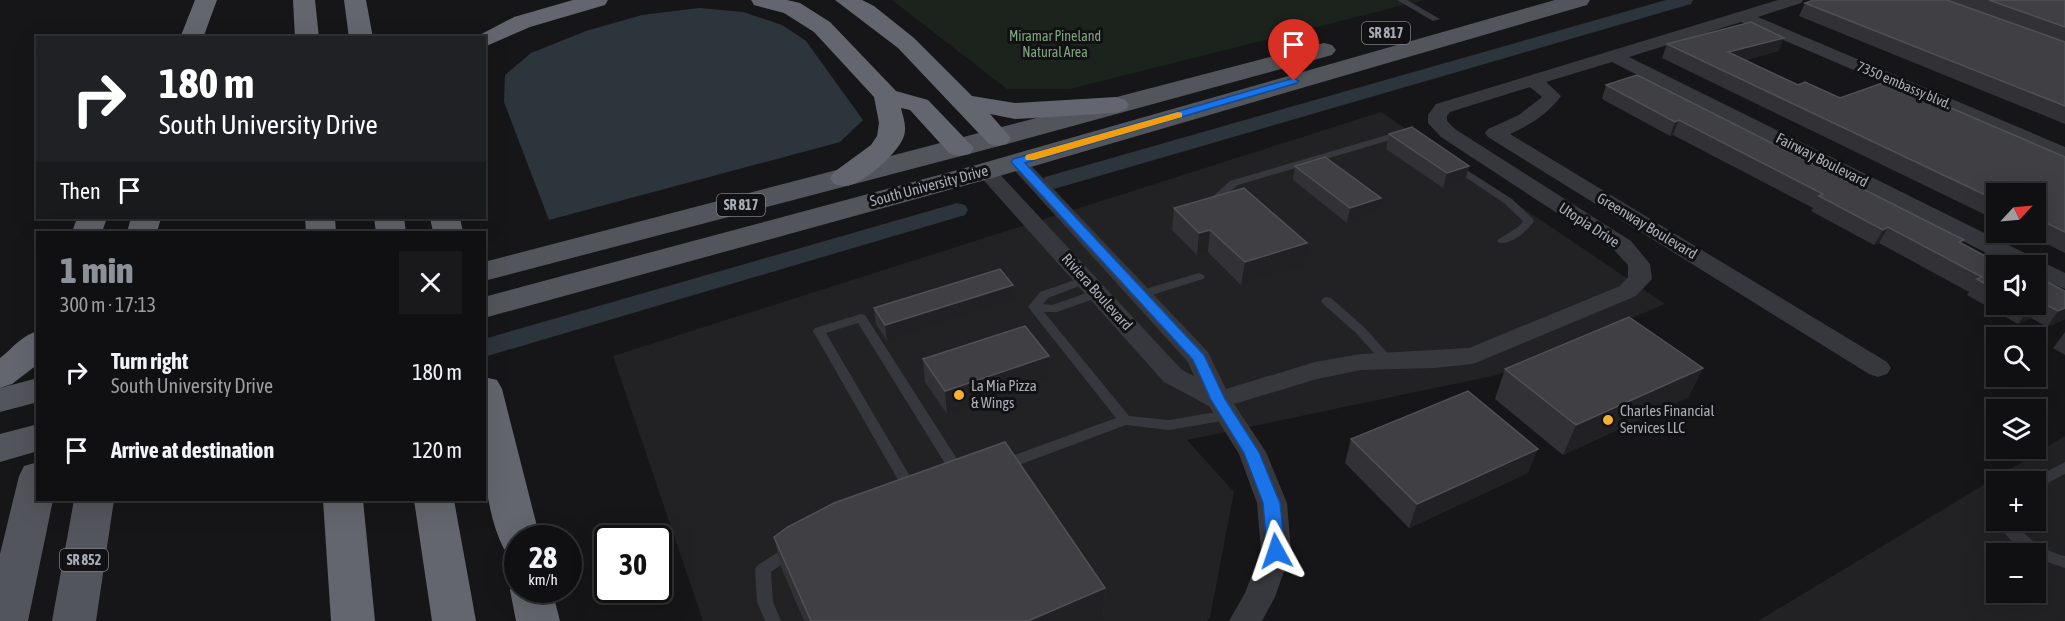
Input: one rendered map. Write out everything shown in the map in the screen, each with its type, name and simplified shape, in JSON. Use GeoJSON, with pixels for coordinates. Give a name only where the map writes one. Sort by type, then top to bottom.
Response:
{"type":"FeatureCollection","features":[{"type":"Feature","properties":{"kind":"highway"},"geometry":{"type":"LineString","coordinates":[[192,36],[206,0]]}},
{"type":"Feature","properties":{"kind":"highway"},"geometry":{"type":"LineString","coordinates":[[304,0],[307,36]]}},
{"type":"Feature","properties":{"kind":"highway"},"geometry":{"type":"LineString","coordinates":[[355,0],[361,36]]}},
{"type":"Feature","properties":{"kind":"highway"},"geometry":{"type":"LineString","coordinates":[[486,39],[522,22],[597,0]]}},
{"type":"Feature","properties":{"kind":"highway"},"geometry":{"type":"LineString","coordinates":[[762,0],[792,8],[822,27],[887,96],[919,105],[960,148]]}},
{"type":"Feature","properties":{"kind":"highway"},"geometry":{"type":"LineString","coordinates":[[846,0],[874,16],[998,138]]}},
{"type":"Feature","properties":{"kind":"highway"},"geometry":{"type":"LineString","coordinates":[[843,178],[884,147],[891,136],[891,119],[885,107],[887,96]]}},
{"type":"Feature","properties":{"kind":"highway"},"geometry":{"type":"LineString","coordinates":[[963,102],[1015,111],[1116,105]]}},
{"type":"Feature","properties":{"kind":"highway"},"geometry":{"type":"LineString","coordinates":[[0,376],[28,354],[36,344]]}},
{"type":"Feature","properties":{"kind":"highway"},"geometry":{"type":"LineString","coordinates":[[486,397],[516,525]]}},
{"type":"Feature","properties":{"kind":"highway"},"geometry":{"type":"LineString","coordinates":[[343,501],[352,621]]}},
{"type":"Feature","properties":{"kind":"highway"},"geometry":{"type":"LineString","coordinates":[[434,501],[454,621]]}},
{"type":"Feature","properties":{"kind":"highway"},"geometry":{"type":"LineString","coordinates":[[534,603],[538,621]]}},
{"type":"Feature","properties":{"kind":"main road","name":"SR 817"},"geometry":{"type":"LineString","coordinates":[[1402,28],[1508,0]]}},
{"type":"Feature","properties":{"kind":"main road","name":"South University Drive"},"geometry":{"type":"LineString","coordinates":[[486,307],[986,171],[1579,0]]}},
{"type":"Feature","properties":{"kind":"main road","name":"South University Drive"},"geometry":{"type":"LineString","coordinates":[[486,271],[998,138],[1345,44]]}},
{"type":"Feature","properties":{"kind":"main road"},"geometry":{"type":"LineString","coordinates":[[998,138],[1017,162]]}},
{"type":"Feature","properties":{"kind":"main road"},"geometry":{"type":"LineString","coordinates":[[960,148],[986,171]]}},
{"type":"Feature","properties":{"kind":"main road"},"geometry":{"type":"LineString","coordinates":[[0,400],[36,391]]}},
{"type":"Feature","properties":{"kind":"main road"},"geometry":{"type":"LineString","coordinates":[[0,448],[36,438]]}},
{"type":"Feature","properties":{"kind":"main road"},"geometry":{"type":"LineString","coordinates":[[6,621],[36,485]]}},
{"type":"Feature","properties":{"kind":"main road","name":"SR 852"},"geometry":{"type":"LineString","coordinates":[[74,621],[93,501]]}},
{"type":"Feature","properties":{"kind":"street","name":"Utopia Drive"},"geometry":{"type":"LineString","coordinates":[[1223,408],[1315,371],[1361,362],[1473,356],[1628,291],[1640,279],[1639,264],[1623,246],[1448,133],[1437,123],[1437,115],[1443,108],[1795,0]]}},
{"type":"Feature","properties":{"kind":"street"},"geometry":{"type":"LineString","coordinates":[[1747,14],[2065,145]]}},
{"type":"Feature","properties":{"kind":"street","name":"7350 embassy blvd."},"geometry":{"type":"LineString","coordinates":[[1747,14],[2065,154]]}},
{"type":"Feature","properties":{"kind":"street","name":"Fairway Boulevard"},"geometry":{"type":"LineString","coordinates":[[1612,56],[2009,255]]}},
{"type":"Feature","properties":{"kind":"street","name":"Greenway Boulevard"},"geometry":{"type":"LineString","coordinates":[[1533,80],[1552,96],[1540,111],[1520,124],[1495,134],[1878,368]]}},
{"type":"Feature","properties":{"kind":"street","name":"Riviera Boulevard"},"geometry":{"type":"LineString","coordinates":[[1017,162],[1199,358],[1223,408],[1251,452],[1272,503],[1276,551],[1259,597],[1245,621]]}},
{"type":"Feature","properties":{"kind":"street","name":"Riviera Boulevard"},"geometry":{"type":"LineString","coordinates":[[986,171],[1173,376],[1223,408]]}},
{"type":"Feature","properties":{"kind":"street"},"geometry":{"type":"LineString","coordinates":[[2046,273],[2065,282]]}},
{"type":"Feature","properties":{"kind":"lane"},"geometry":{"type":"LineString","coordinates":[[1401,0],[1436,19]]}},
{"type":"Feature","properties":{"kind":"lane"},"geometry":{"type":"LineString","coordinates":[[1216,197],[1234,183],[1409,135]]}},
{"type":"Feature","properties":{"kind":"lane"},"geometry":{"type":"LineString","coordinates":[[1445,159],[1508,201],[1529,221],[1522,229],[1503,241]]}},
{"type":"Feature","properties":{"kind":"lane"},"geometry":{"type":"LineString","coordinates":[[1139,295],[1199,277]]}},
{"type":"Feature","properties":{"kind":"lane"},"geometry":{"type":"LineString","coordinates":[[1034,308],[1044,295],[1092,287]]}},
{"type":"Feature","properties":{"kind":"lane"},"geometry":{"type":"LineString","coordinates":[[1034,308],[1053,309],[1092,287]]}},
{"type":"Feature","properties":{"kind":"lane"},"geometry":{"type":"LineString","coordinates":[[1328,301],[1360,330],[1388,362]]}},
{"type":"Feature","properties":{"kind":"lane"},"geometry":{"type":"LineString","coordinates":[[1034,308],[1125,420]]}},
{"type":"Feature","properties":{"kind":"lane"},"geometry":{"type":"LineString","coordinates":[[915,498],[819,331],[861,318],[969,478],[1125,420],[1169,425],[1223,408]]}},
{"type":"Feature","properties":{"kind":"lane"},"geometry":{"type":"LineString","coordinates":[[2046,478],[2065,467]]}},
{"type":"Feature","properties":{"kind":"lane"},"geometry":{"type":"LineString","coordinates":[[2011,531],[2031,548],[2056,561],[2065,562]]}},
{"type":"Feature","properties":{"kind":"lane"},"geometry":{"type":"LineString","coordinates":[[773,621],[765,602],[764,569],[806,541]]}},
{"type":"Feature","properties":{"kind":"shaded area"},"geometry":{"type":"Polygon","coordinates":[[[699,8],[743,12],[782,25],[806,41],[863,120],[840,142],[549,220],[504,102],[505,75],[531,53],[586,31],[642,15],[699,8]]]}},
{"type":"Feature","properties":{"kind":"shaded area"},"geometry":{"type":"Polygon","coordinates":[[[1381,112],[1665,304],[1497,375],[1187,440],[1234,492],[1210,617],[1207,621],[703,621],[613,356],[1381,112]]]}},
{"type":"Feature","properties":{"kind":"shaded area"},"geometry":{"type":"Polygon","coordinates":[[[2065,436],[2065,621],[1758,621],[1986,484],[1986,531],[2046,531],[2046,471],[2007,471],[2027,459],[2046,459],[2046,447],[2065,436]]]}},
{"type":"Feature","properties":{"kind":"green space","name":"Miramar Pineland Natural Area"},"geometry":{"type":"Polygon","coordinates":[[[892,0],[1424,0],[1070,89],[1007,89],[892,0]]]}},
{"type":"Feature","properties":{"kind":"building"},"geometry":{"type":"Polygon","coordinates":[[[1814,0],[1947,0],[2065,42],[2065,106],[1805,3],[1814,0]]]}},
{"type":"Feature","properties":{"kind":"building"},"geometry":{"type":"Polygon","coordinates":[[[1989,0],[2065,0],[2065,27],[1989,0]]]}},
{"type":"Feature","properties":{"kind":"building"},"geometry":{"type":"Polygon","coordinates":[[[1751,22],[1784,38],[1728,52],[1798,85],[1805,82],[1840,98],[1888,81],[2065,157],[2065,232],[2046,223],[2046,183],[1986,183],[1986,195],[1667,44],[1751,22]]]}},
{"type":"Feature","properties":{"kind":"building"},"geometry":{"type":"Polygon","coordinates":[[[1637,75],[1964,240],[1959,242],[1986,256],[1986,284],[1977,279],[1982,277],[1888,227],[1883,230],[1819,196],[1823,194],[1679,120],[1675,122],[1606,85],[1637,75]]]}},
{"type":"Feature","properties":{"kind":"building"},"geometry":{"type":"Polygon","coordinates":[[[1412,127],[1469,166],[1447,173],[1389,134],[1412,127]]]}},
{"type":"Feature","properties":{"kind":"building"},"geometry":{"type":"Polygon","coordinates":[[[1325,157],[1381,198],[1350,208],[1295,166],[1325,157]]]}},
{"type":"Feature","properties":{"kind":"building"},"geometry":{"type":"Polygon","coordinates":[[[1244,188],[1307,243],[1245,262],[1210,230],[1199,233],[1174,208],[1244,188]]]}},
{"type":"Feature","properties":{"kind":"building"},"geometry":{"type":"Polygon","coordinates":[[[1000,269],[1013,285],[885,325],[874,308],[1000,269]]]}},
{"type":"Feature","properties":{"kind":"building"},"geometry":{"type":"Polygon","coordinates":[[[2046,281],[2065,291],[2065,308],[2058,311],[2046,305],[2046,281]]]}},
{"type":"Feature","properties":{"kind":"building"},"geometry":{"type":"Polygon","coordinates":[[[1629,317],[1703,368],[1576,425],[1505,369],[1629,317]]]}},
{"type":"Feature","properties":{"kind":"building"},"geometry":{"type":"Polygon","coordinates":[[[1025,326],[1049,356],[945,391],[923,359],[1025,326]]]}},
{"type":"Feature","properties":{"kind":"building"},"geometry":{"type":"Polygon","coordinates":[[[1468,391],[1538,449],[1417,504],[1351,439],[1468,391]]]}},
{"type":"Feature","properties":{"kind":"building"},"geometry":{"type":"Polygon","coordinates":[[[1005,442],[1105,588],[1028,621],[811,621],[774,537],[834,503],[1005,442]]]}},
{"type":"Feature","properties":{"kind":"waterway"},"geometry":{"type":"LineString","coordinates":[[1053,182],[1685,0]]}},
{"type":"Feature","properties":{"kind":"waterway"},"geometry":{"type":"LineString","coordinates":[[486,347],[957,210]]}},
{"type":"Feature","properties":{"kind":"slow traffic"},"geometry":{"type":"LineString","coordinates":[[1030,158],[1178,115]]}},
{"type":"Feature","properties":{"kind":"place","name":"La Mia Pizza & Wings"},"geometry":{"type":"Point","coordinates":[959,395]}},
{"type":"Feature","properties":{"kind":"place","name":"Charles Financial Services LLC"},"geometry":{"type":"Point","coordinates":[1608,420]}},
{"type":"Feature","properties":{"kind":"route"},"geometry":{"type":"LineString","coordinates":[[1276,551],[1272,503],[1251,452],[1218,400],[1199,358],[1017,162],[1294,81]]}}]}
